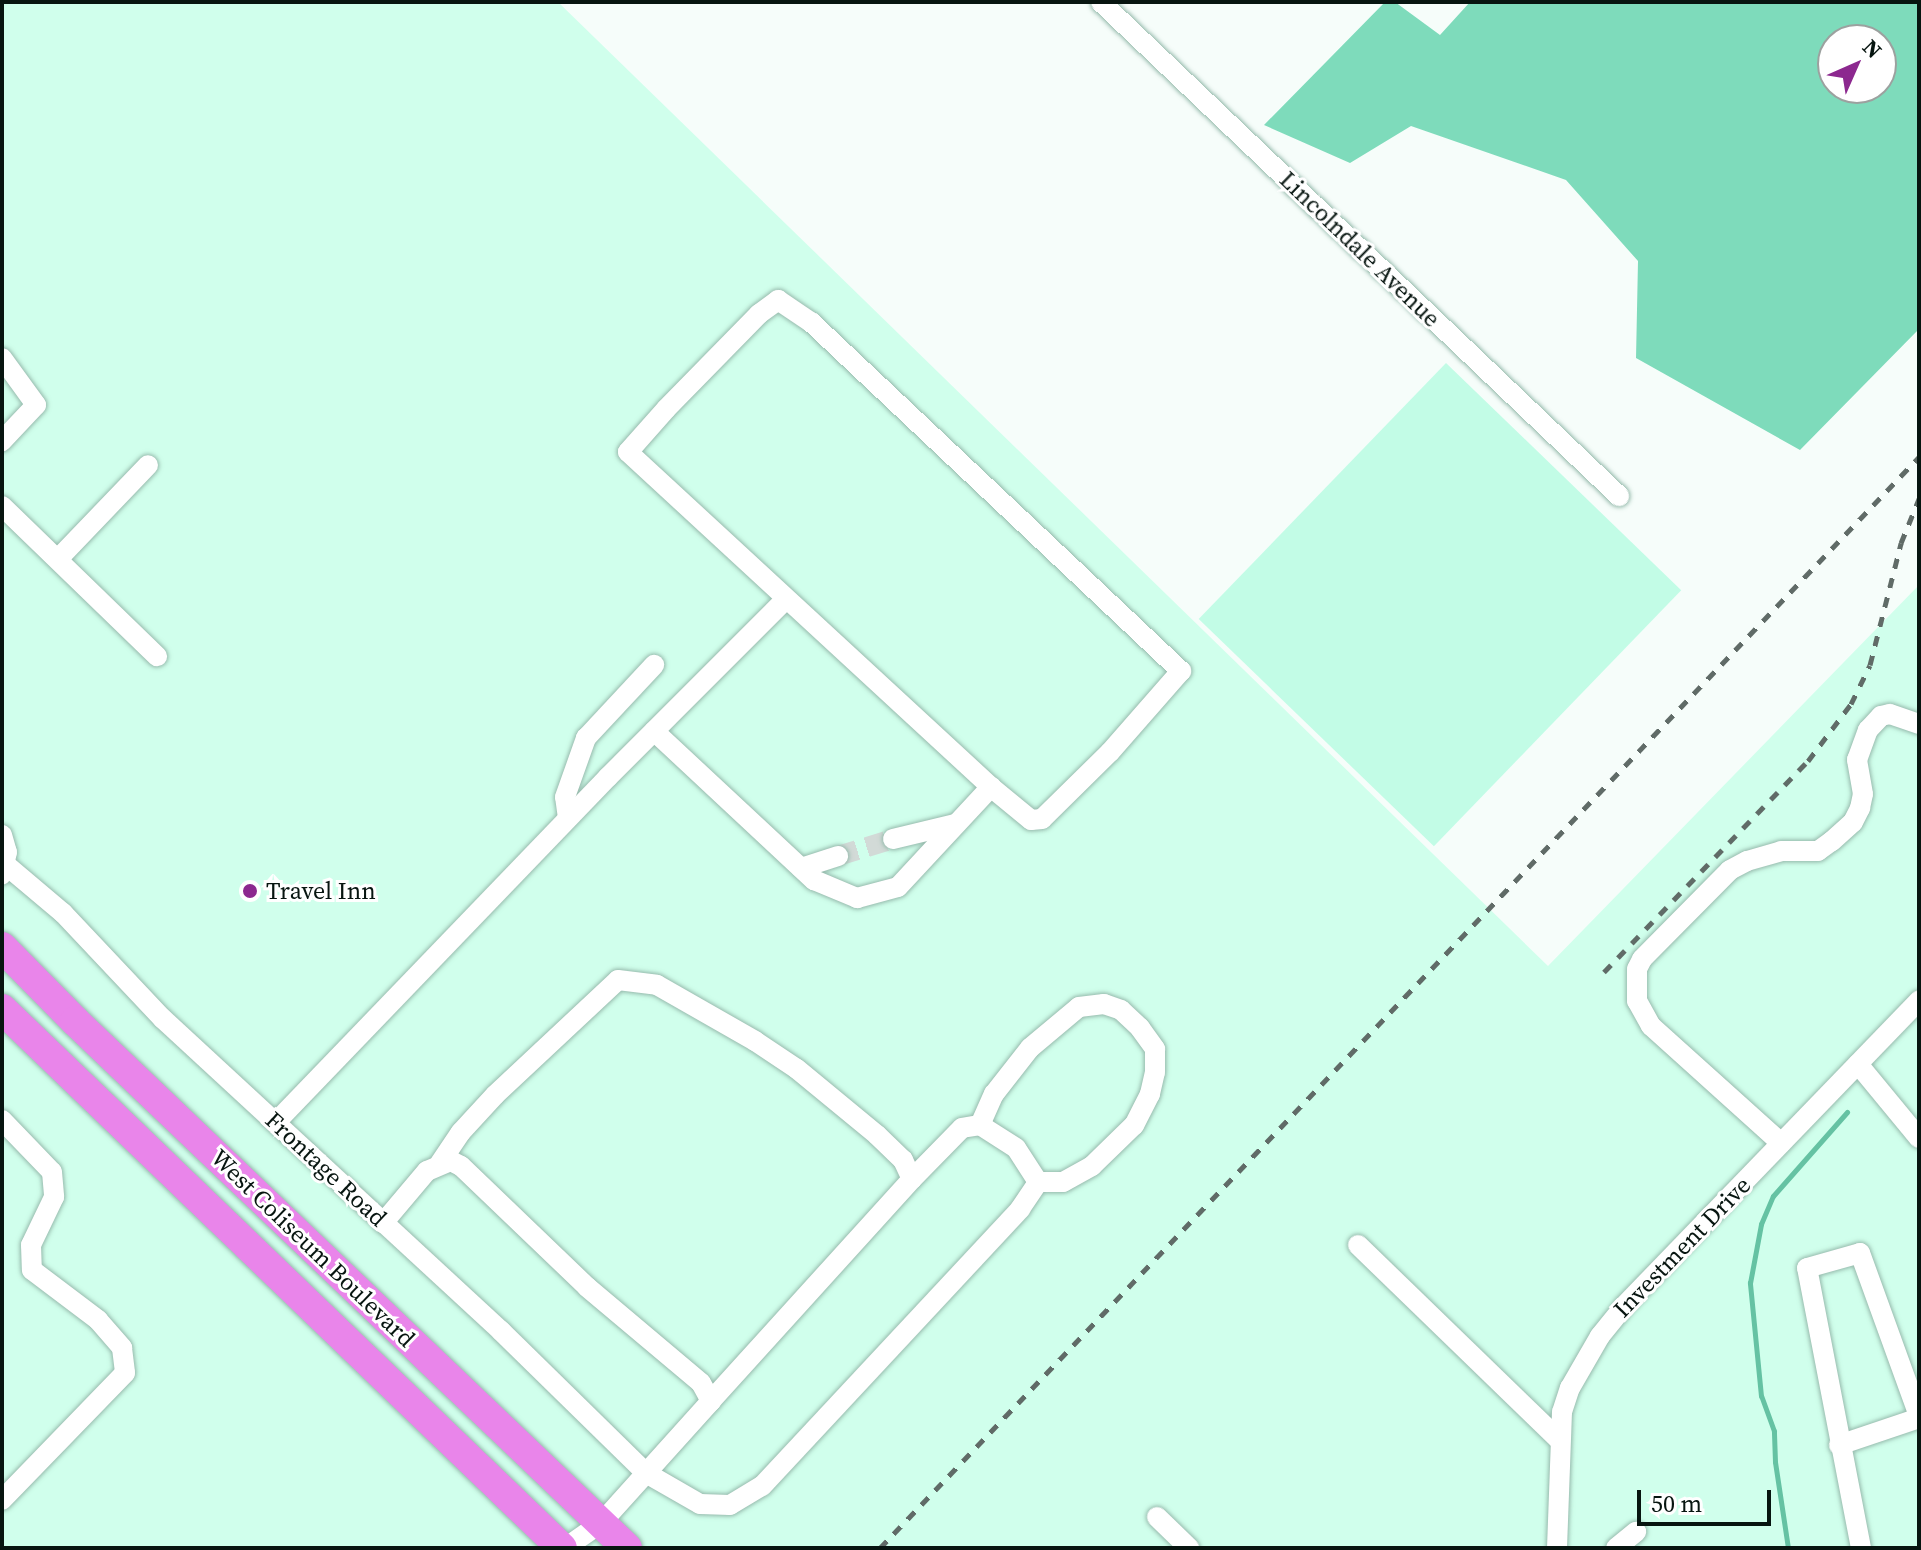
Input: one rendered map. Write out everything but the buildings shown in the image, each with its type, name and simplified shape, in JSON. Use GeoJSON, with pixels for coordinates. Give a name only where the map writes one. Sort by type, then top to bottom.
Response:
{"type":"FeatureCollection","features":[{"type":"Feature","properties":{"kind":"highway","name":"West Coliseum Boulevard"},"geometry":{"type":"LineString","coordinates":[[2,947],[75,1021],[627,1548]]}},
{"type":"Feature","properties":{"kind":"highway","name":"West Coliseum Boulevard"},"geometry":{"type":"LineString","coordinates":[[2,1009],[563,1548]]}},
{"type":"Feature","properties":{"kind":"street","name":"Lincolndale Avenue"},"geometry":{"type":"LineString","coordinates":[[1101,2],[1619,496]]}},
{"type":"Feature","properties":{"kind":"street"},"geometry":{"type":"LineString","coordinates":[[778,300],[811,322],[1181,671],[1129,732],[1042,819],[1031,820],[785,600],[628,452],[759,314],[778,300]]}},
{"type":"Feature","properties":{"kind":"street"},"geometry":{"type":"LineString","coordinates":[[2,358],[36,405],[2,441]]}},
{"type":"Feature","properties":{"kind":"street"},"geometry":{"type":"LineString","coordinates":[[58,559],[148,465]]}},
{"type":"Feature","properties":{"kind":"street"},"geometry":{"type":"LineString","coordinates":[[2,506],[157,656]]}},
{"type":"Feature","properties":{"kind":"street"},"geometry":{"type":"LineString","coordinates":[[277,1121],[568,818],[785,600]]}},
{"type":"Feature","properties":{"kind":"street"},"geometry":{"type":"LineString","coordinates":[[568,818],[565,797],[586,738],[654,665]]}},
{"type":"Feature","properties":{"kind":"street"},"geometry":{"type":"LineString","coordinates":[[1781,1143],[1651,1026],[1637,1001],[1637,969],[1642,959],[1730,870],[1747,861],[1781,851],[1818,851],[1832,841],[1853,822],[1860,808],[1863,794],[1857,760],[1868,730],[1881,716],[1890,714],[1919,724]]}},
{"type":"Feature","properties":{"kind":"street"},"geometry":{"type":"LineString","coordinates":[[654,731],[814,880],[857,898],[898,887],[991,787]]}},
{"type":"Feature","properties":{"kind":"street"},"geometry":{"type":"LineString","coordinates":[[893,839],[956,824]]}},
{"type":"Feature","properties":{"kind":"street"},"geometry":{"type":"LineString","coordinates":[[2,835],[4,869]]}},
{"type":"Feature","properties":{"kind":"street"},"geometry":{"type":"LineString","coordinates":[[801,868],[838,856]]}},
{"type":"Feature","properties":{"kind":"street","name":"Frontage Road"},"geometry":{"type":"LineString","coordinates":[[4,869],[63,913],[185,1040],[277,1121],[501,1331],[646,1473],[700,1504],[730,1505],[762,1486],[1020,1209],[1038,1182]]}},
{"type":"Feature","properties":{"kind":"street"},"geometry":{"type":"LineString","coordinates":[[440,1163],[461,1132],[495,1095],[618,980],[657,985],[776,1055],[877,1135],[903,1160],[912,1179]]}},
{"type":"Feature","properties":{"kind":"street","name":"Investment Drive"},"geometry":{"type":"LineString","coordinates":[[1557,1548],[1562,1412],[1570,1388],[1600,1336],[1624,1306],[1919,1000]]}},
{"type":"Feature","properties":{"kind":"street"},"geometry":{"type":"LineString","coordinates":[[563,1548],[601,1523],[912,1179],[962,1128],[980,1125],[1016,1148],[1038,1182],[1063,1182],[1092,1166],[1134,1125],[1150,1094],[1155,1072],[1155,1049],[1140,1028],[1112,1007],[1079,1007],[1030,1048],[994,1094],[980,1125]]}},
{"type":"Feature","properties":{"kind":"street"},"geometry":{"type":"LineString","coordinates":[[1858,1064],[1919,1138]]}},
{"type":"Feature","properties":{"kind":"street"},"geometry":{"type":"LineString","coordinates":[[2,1120],[52,1172],[54,1197],[31,1245],[32,1270],[98,1320],[122,1348],[125,1373],[2,1500]]}},
{"type":"Feature","properties":{"kind":"street"},"geometry":{"type":"LineString","coordinates":[[383,1223],[427,1171],[451,1161],[461,1166],[587,1287],[701,1383],[709,1403]]}},
{"type":"Feature","properties":{"kind":"street"},"geometry":{"type":"LineString","coordinates":[[1358,1245],[1560,1441]]}},
{"type":"Feature","properties":{"kind":"street"},"geometry":{"type":"LineString","coordinates":[[1839,1445],[1919,1417],[1860,1253],[1807,1268],[1839,1445],[1861,1548]]}},
{"type":"Feature","properties":{"kind":"street"},"geometry":{"type":"LineString","coordinates":[[1157,1517],[1189,1548]]}},
{"type":"Feature","properties":{"kind":"street"},"geometry":{"type":"LineString","coordinates":[[1616,1548],[1636,1532]]}},
{"type":"Feature","properties":{"kind":"shaded area"},"geometry":{"type":"Polygon","coordinates":[[[2,2],[558,2],[1548,966],[1919,585],[1919,1548],[2,1548],[2,2]]]}},
{"type":"Feature","properties":{"kind":"shaded area"},"geometry":{"type":"Polygon","coordinates":[[[1446,363],[1681,590],[1434,846],[1199,619],[1446,363]]]}},
{"type":"Feature","properties":{"kind":"green space"},"geometry":{"type":"Polygon","coordinates":[[[1385,2],[1395,2],[1440,35],[1470,2],[1919,2],[1919,329],[1800,450],[1636,358],[1638,261],[1566,180],[1411,126],[1350,163],[1264,125],[1385,2]]]}},
{"type":"Feature","properties":{"kind":"waterway"},"geometry":{"type":"LineString","coordinates":[[1788,1548],[1775,1462],[1774,1431],[1761,1396],[1750,1283],[1761,1224],[1773,1196],[1847,1112]]}},
{"type":"Feature","properties":{"kind":"tunnel"},"geometry":{"type":"LineString","coordinates":[[838,856],[893,839]]}},
{"type":"Feature","properties":{"kind":"railway"},"geometry":{"type":"LineString","coordinates":[[880,1548],[1919,457]]}},
{"type":"Feature","properties":{"kind":"railway"},"geometry":{"type":"LineString","coordinates":[[1604,972],[1808,761],[1851,704],[1870,665],[1901,543],[1919,499]]}},
{"type":"Feature","properties":{"kind":"place","name":"Travel Inn"},"geometry":{"type":"Point","coordinates":[250,891]}}]}
